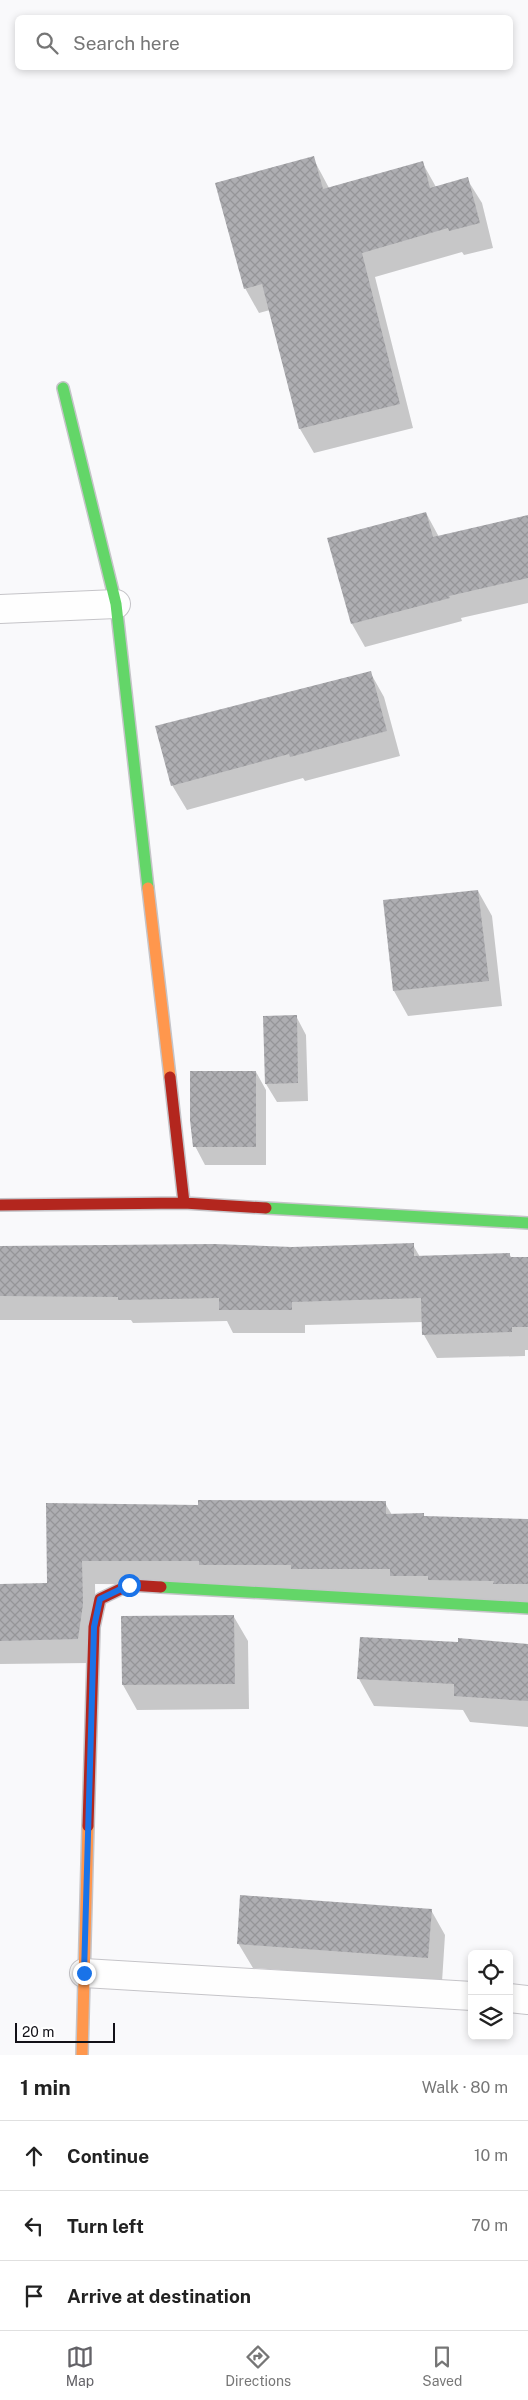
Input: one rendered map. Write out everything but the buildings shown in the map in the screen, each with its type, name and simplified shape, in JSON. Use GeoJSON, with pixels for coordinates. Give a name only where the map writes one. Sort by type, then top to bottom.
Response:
{"type":"FeatureCollection","features":[{"type":"Feature","properties":{"kind":"street"},"geometry":{"type":"LineString","coordinates":[[62,388],[116,604],[184,1203]]}},
{"type":"Feature","properties":{"kind":"street"},"geometry":{"type":"LineString","coordinates":[[0,609],[116,604]]}},
{"type":"Feature","properties":{"kind":"street"},"geometry":{"type":"LineString","coordinates":[[0,1205],[184,1203],[528,1224]]}},
{"type":"Feature","properties":{"kind":"street"},"geometry":{"type":"LineString","coordinates":[[82,2055],[94,1627],[100,1599],[129,1585],[528,1608]]}},
{"type":"Feature","properties":{"kind":"street"},"geometry":{"type":"LineString","coordinates":[[84,1973],[468,1996]]}},
{"type":"Feature","properties":{"kind":"street"},"geometry":{"type":"LineString","coordinates":[[513,1998],[528,2000]]}},
{"type":"Feature","properties":{"kind":"traffic: fast"},"geometry":{"type":"LineString","coordinates":[[63,388],[116,604],[148,888]]}},
{"type":"Feature","properties":{"kind":"traffic: fast"},"geometry":{"type":"LineString","coordinates":[[266,1208],[528,1223]]}},
{"type":"Feature","properties":{"kind":"traffic: fast"},"geometry":{"type":"LineString","coordinates":[[161,1587],[528,1608]]}},
{"type":"Feature","properties":{"kind":"traffic: slow"},"geometry":{"type":"LineString","coordinates":[[148,888],[170,1077]]}},
{"type":"Feature","properties":{"kind":"traffic: slow"},"geometry":{"type":"LineString","coordinates":[[82,2055],[88,1826]]}},
{"type":"Feature","properties":{"kind":"traffic: jam"},"geometry":{"type":"LineString","coordinates":[[170,1077],[184,1203]]}},
{"type":"Feature","properties":{"kind":"traffic: jam"},"geometry":{"type":"LineString","coordinates":[[0,1205],[184,1203],[266,1208]]}},
{"type":"Feature","properties":{"kind":"traffic: jam"},"geometry":{"type":"LineString","coordinates":[[88,1826],[94,1627],[100,1599],[129,1585],[161,1587]]}},
{"type":"Feature","properties":{"kind":"route"},"geometry":{"type":"LineString","coordinates":[[84,1973],[94,1627],[100,1599],[129,1585]]}}]}
